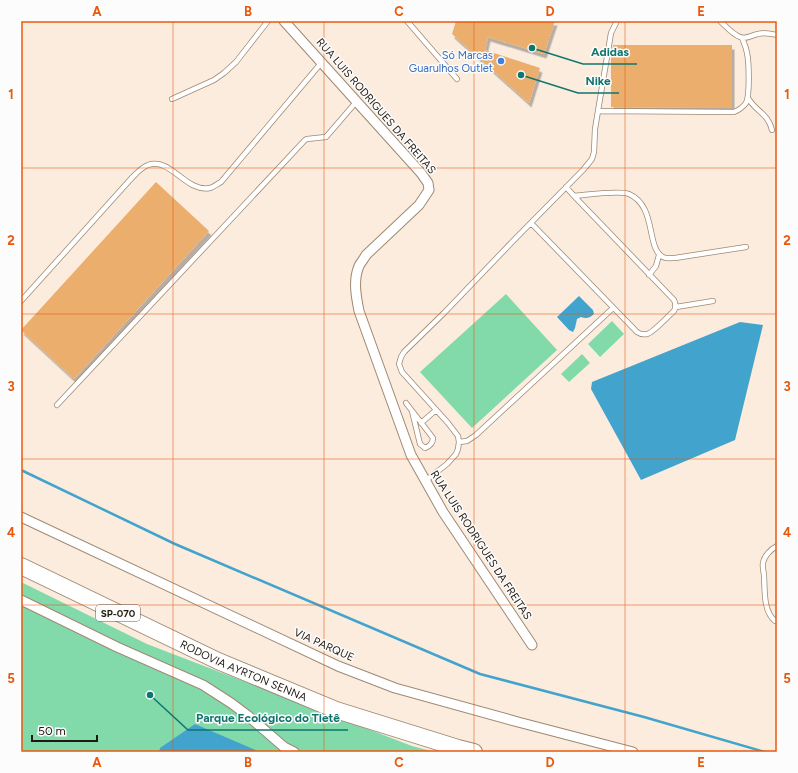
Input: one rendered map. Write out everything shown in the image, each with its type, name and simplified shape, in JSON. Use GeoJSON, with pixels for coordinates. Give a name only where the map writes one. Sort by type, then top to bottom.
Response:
{"type":"FeatureCollection","features":[{"type":"Feature","properties":{"kind":"highway","name":"RODOVIA AYRTON SENNA"},"geometry":{"type":"LineString","coordinates":[[21,566],[218,661],[336,710],[474,752]]}},
{"type":"Feature","properties":{"kind":"street","name":"RUA LUIS RODRIGUES DA FREITAS"},"geometry":{"type":"LineString","coordinates":[[284,21],[357,101],[421,173],[428,183],[429,190],[420,205],[366,255],[359,265],[355,278],[359,311],[411,454],[444,512],[532,645]]}},
{"type":"Feature","properties":{"kind":"street","name":"VIA PARQUE"},"geometry":{"type":"LineString","coordinates":[[21,517],[338,666],[395,688],[633,752]]}},
{"type":"Feature","properties":{"kind":"street"},"geometry":{"type":"LineString","coordinates":[[21,600],[117,647],[203,686],[236,707],[284,747],[294,752]]}},
{"type":"Feature","properties":{"kind":"lane"},"geometry":{"type":"LineString","coordinates":[[172,99],[214,80],[224,73],[236,62],[268,21]]}},
{"type":"Feature","properties":{"kind":"lane"},"geometry":{"type":"LineString","coordinates":[[407,21],[457,78]]}},
{"type":"Feature","properties":{"kind":"lane"},"geometry":{"type":"LineString","coordinates":[[425,481],[447,464],[456,454],[459,442],[458,436],[402,372],[399,364],[401,357],[404,352],[566,188],[592,159],[594,152],[595,129],[611,33],[617,21]]}},
{"type":"Feature","properties":{"kind":"lane"},"geometry":{"type":"LineString","coordinates":[[720,21],[736,36],[742,38],[764,33],[777,35]]}},
{"type":"Feature","properties":{"kind":"lane"},"geometry":{"type":"LineString","coordinates":[[598,111],[734,112],[741,109],[748,98],[749,63],[746,46],[742,38]]}},
{"type":"Feature","properties":{"kind":"lane"},"geometry":{"type":"LineString","coordinates":[[21,301],[129,180],[142,168],[158,164],[166,167],[191,185],[203,189],[212,188],[221,182],[322,62]]}},
{"type":"Feature","properties":{"kind":"lane"},"geometry":{"type":"LineString","coordinates":[[748,98],[752,104],[766,117],[772,130]]}},
{"type":"Feature","properties":{"kind":"lane"},"geometry":{"type":"LineString","coordinates":[[57,405],[305,140],[326,137],[357,101]]}},
{"type":"Feature","properties":{"kind":"lane"},"geometry":{"type":"LineString","coordinates":[[566,188],[674,300],[676,308]]}},
{"type":"Feature","properties":{"kind":"lane"},"geometry":{"type":"LineString","coordinates":[[574,196],[620,192],[635,198],[646,212],[654,243],[659,254],[665,258],[675,258],[746,246]]}},
{"type":"Feature","properties":{"kind":"lane"},"geometry":{"type":"LineString","coordinates":[[530,223],[613,308],[637,332],[641,334],[646,335],[651,332],[676,308],[713,301]]}},
{"type":"Feature","properties":{"kind":"lane"},"geometry":{"type":"LineString","coordinates":[[649,275],[656,266],[659,254]]}},
{"type":"Feature","properties":{"kind":"lane"},"geometry":{"type":"LineString","coordinates":[[459,442],[467,441],[476,435],[613,308]]}},
{"type":"Feature","properties":{"kind":"lane"},"geometry":{"type":"LineString","coordinates":[[406,403],[433,438],[432,444],[425,448],[420,444],[412,411]]}},
{"type":"Feature","properties":{"kind":"lane"},"geometry":{"type":"LineString","coordinates":[[422,423],[436,410]]}},
{"type":"Feature","properties":{"kind":"lane"},"geometry":{"type":"LineString","coordinates":[[777,546],[767,555],[763,563],[768,612],[771,618],[777,621]]}},
{"type":"Feature","properties":{"kind":"green space"},"geometry":{"type":"Polygon","coordinates":[[[506,294],[557,350],[472,428],[420,372],[506,294]]]}},
{"type":"Feature","properties":{"kind":"green space"},"geometry":{"type":"Polygon","coordinates":[[[612,321],[624,334],[600,357],[588,344],[612,321]]]}},
{"type":"Feature","properties":{"kind":"green space"},"geometry":{"type":"Polygon","coordinates":[[[582,354],[590,363],[569,382],[561,374],[582,354]]]}},
{"type":"Feature","properties":{"kind":"green space"},"geometry":{"type":"Polygon","coordinates":[[[21,582],[147,644],[412,746],[435,752],[21,752],[21,582]]]}},
{"type":"Feature","properties":{"kind":"water"},"geometry":{"type":"Polygon","coordinates":[[[579,296],[593,310],[594,314],[588,318],[581,317],[577,319],[573,332],[569,330],[557,317],[579,296]]]}},
{"type":"Feature","properties":{"kind":"water"},"geometry":{"type":"Polygon","coordinates":[[[740,322],[763,325],[735,440],[641,480],[591,389],[592,382],[740,322]]]}},
{"type":"Feature","properties":{"kind":"water"},"geometry":{"type":"Polygon","coordinates":[[[195,724],[260,752],[159,752],[160,748],[195,724]]]}},
{"type":"Feature","properties":{"kind":"building","name":"Só Marcas Guarulhos Outlet"},"geometry":{"type":"Polygon","coordinates":[[[456,21],[555,21],[544,54],[488,37],[485,50],[540,68],[529,103],[452,34],[456,21]]]}},
{"type":"Feature","properties":{"kind":"building"},"geometry":{"type":"Polygon","coordinates":[[[613,45],[732,45],[732,108],[611,107],[611,58],[613,45]]]}},
{"type":"Feature","properties":{"kind":"building"},"geometry":{"type":"Polygon","coordinates":[[[156,182],[209,231],[74,379],[21,330],[156,182]]]}},
{"type":"Feature","properties":{"kind":"waterway"},"geometry":{"type":"LineString","coordinates":[[21,470],[175,544],[480,674],[644,717],[765,752]]}},
{"type":"Feature","properties":{"kind":"place","name":"Adidas"},"geometry":{"type":"Point","coordinates":[532,48]}},
{"type":"Feature","properties":{"kind":"place","name":"Só Marcas Guarulhos Outlet"},"geometry":{"type":"Point","coordinates":[501,61]}},
{"type":"Feature","properties":{"kind":"place","name":"Nike"},"geometry":{"type":"Point","coordinates":[521,75]}},
{"type":"Feature","properties":{"kind":"place","name":"Parque Ecológico do Tietê"},"geometry":{"type":"Point","coordinates":[150,695]}}]}
